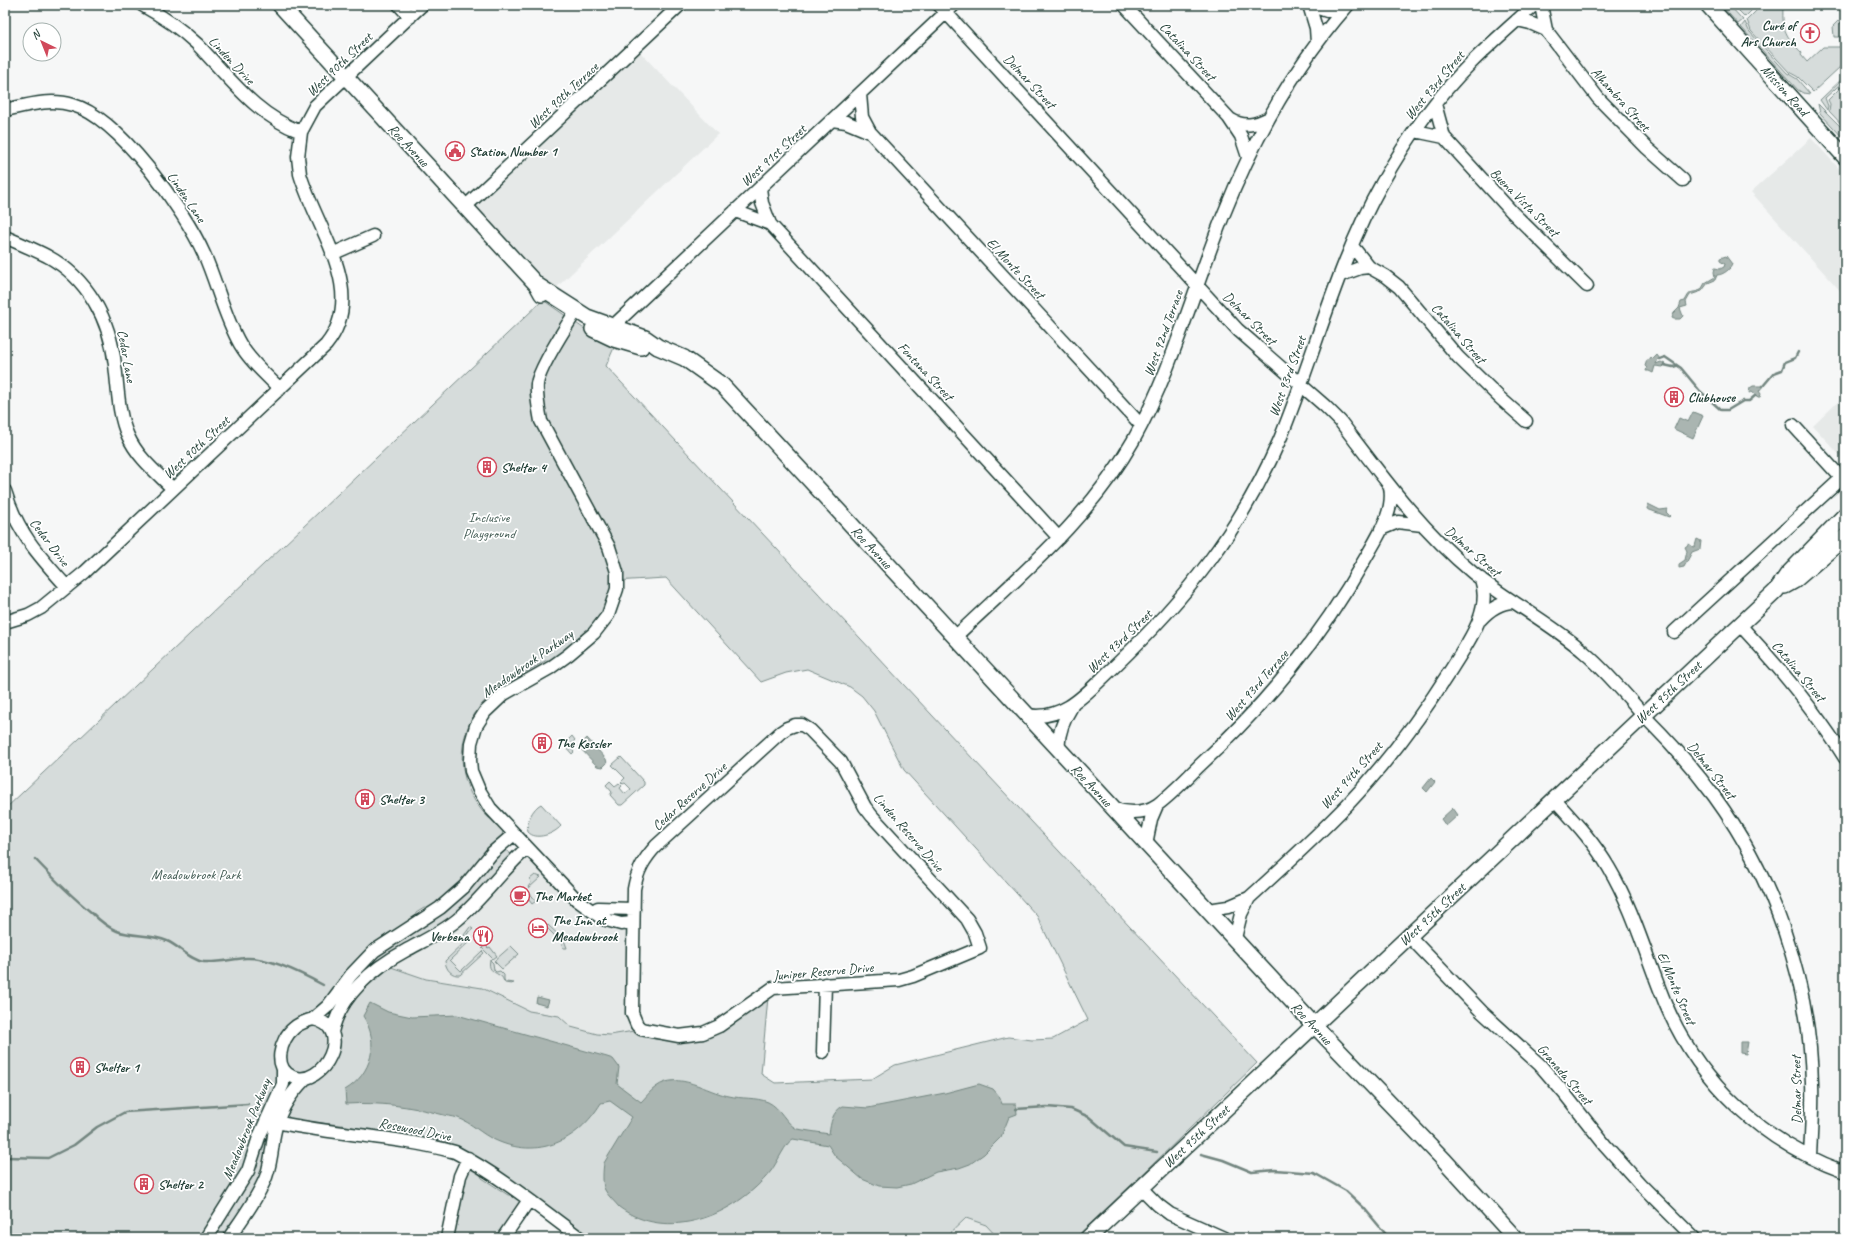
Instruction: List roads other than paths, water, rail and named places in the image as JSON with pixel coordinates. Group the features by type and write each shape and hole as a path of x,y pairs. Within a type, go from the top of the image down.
{"main road":[{"name":"Roe Avenue","path":"280,5 537,285 574,314 614,339 643,348 658,347"},
{"name":"Mission Road","path":"1708,5 1845,157"},
{"name":"Roe Avenue","path":"574,314 645,338 658,347 684,358 704,371 732,395 1314,1025 1445,1161 1515,1238"},
{"name":"West 95th Street","path":"1088,1238 1776,591 1787,575 1845,515"},
{"name":"West 95th Street","path":"1776,591 1794,581 1843,541"}],"street":[{"name":"Linden Drive","path":"142,5 160,15 197,44 244,96 262,111 276,121 301,132"},
{"path":"399,5 410,17"},
{"name":"West 90th Street","path":"5,622 28,615 41,608 67,587 280,389 326,345 333,336 340,323 343,311 344,296 340,274 300,174 298,156 301,132 315,106 422,5"},
{"name":"West 90th Terrace","path":"466,206 680,5"},
{"name":"Catalina Street","path":"1124,5 1229,118 1241,136 1248,157"},
{"path":"1310,5 1327,11 1345,8"},
{"path":"1310,5 1316,28 1317,43"},
{"name":"West 93rd Street","path":"1027,715 1044,716 1072,706 1160,622 1206,568 1231,531 1280,439 1352,246 1374,196 1392,164 1414,131 1435,104 1470,64 1534,5"},
{"name":"Alhambra Street","path":"1541,5 1546,30 1598,98 1642,143 1683,180"},
{"name":"West 91st Street","path":"612,327 860,94 947,8"},
{"name":"Delmar Street","path":"947,8 1238,330 1300,384 1340,422 1390,487 1422,525 1481,579 1544,621 1587,655 1644,714 1696,773 1741,836 1766,885 1783,928 1794,962 1810,1042 1812,1082 1810,1157"},
{"name":"West 92nd Terrace","path":"955,637 1059,538 1082,514 1125,454 1158,390 1223,217 1248,157 1269,118 1317,43 1345,8"},
{"path":"1517,20 1530,23 1546,30"},
{"name":"El Monte Street","path":"860,94 862,116 870,132 1141,425"},
{"name":"Linden Lane","path":"5,110 38,102 64,102 81,107 97,115 111,127 170,195 204,253 232,328 241,345 280,389"},
{"name":"Buena Vista Street","path":"1435,104 1444,137 1507,207 1587,286"},
{"name":"Catalina Street","path":"1229,118 1240,125 1255,124 1269,118"},
{"name":"El Monte Street","path":"832,120 846,122 870,132"},
{"path":"1414,131 1444,137"},
{"name":"Fontana Street","path":"760,188 762,203 770,224 1059,538"},
{"name":"Fontana Street","path":"734,211 770,224"},
{"path":"332,254 373,236"},
{"name":"Cedar Lane","path":"5,237 47,256 62,266 78,280 91,296 109,334 114,355 121,417 128,437 136,451 173,489"},
{"name":"Catalina Street","path":"1352,246 1369,268 1385,276 1399,287 1458,357 1477,377 1526,421"},
{"path":"1341,275 1360,268 1369,268"},
{"name":"Meadowbrook Parkway","path":"206,1238 244,1180 272,1121 283,1084 281,1051 283,1041 295,1027 313,1019 328,1006 351,975 374,951 440,908 464,887 492,853 514,834 484,800 474,780 470,760 473,732 482,715 496,700 550,668 594,633 608,615 618,589 617,572 609,547 541,421 538,400 537,383 549,357 574,314"},
{"path":"1674,632 1843,480 1793,425"},
{"name":"West 93rd Terrace","path":"1114,809 1133,812 1157,805 1242,725 1286,677 1316,638 1341,600 1381,529 1391,502 1390,487"},
{"name":"Cedar Drive","path":"5,491 18,526 29,543 67,587"},
{"path":"1381,529 1398,522 1422,525"},
{"path":"1830,529 1843,541"},
{"name":"West 94th Street","path":"1480,620 1484,596 1481,579"},
{"name":"West 94th Street","path":"1235,938 1241,914 1249,898 1310,842 1347,804 1408,734 1434,697 1480,620 1488,611 1504,603 1514,602"},
{"name":"Catalina Street","path":"1740,625 1804,698 1845,758"},
{"path":"1059,750 1058,743 1060,734 1066,716 1072,706"},
{"name":"Cedar Reserve Drive","path":"633,923 635,880 639,870 650,853 781,732 796,725"},
{"name":"Linden Reserve Drive","path":"796,725 802,725 810,730 841,762 865,807 967,920 975,933 980,948"},
{"name":"El Monte Street","path":"1554,799 1589,839 1609,868 1630,911 1666,1005 1679,1033 1696,1060 1724,1095 1755,1123 1775,1138 1810,1157"},
{"path":"1146,844 1151,819 1157,805"},
{"path":"514,834 566,890 602,919 610,922 633,923"},
{"name":"Meadowbrook Parkway","path":"229,1238 251,1204 265,1178 269,1167 272,1121 283,1108 290,1095 305,1079 322,1068 328,1061 334,1046 332,1032 338,1012 356,988 390,959 428,939 456,921 527,848"},
{"path":"1208,910 1228,908 1249,898"},
{"path":"593,911 598,908 634,909"},
{"name":"Juniper Reserve Drive","path":"633,923 632,1013 637,1025 641,1029 679,1036 703,1033 719,1026 773,988 899,980 913,976 980,948"},
{"name":"Granada Street","path":"1409,936 1482,1012 1540,1065 1605,1145 1640,1184 1694,1238"},
{"path":"823,1052 825,984"},
{"path":"313,1019 321,1021 332,1032"},
{"name":"Meadowbrook Parkway","path":"283,1069 292,1077 305,1079"},
{"name":"Rosewood Drive","path":"272,1121 442,1148 455,1152 468,1158 529,1200 580,1238"},
{"path":"1810,1157 1845,1172"},
{"path":"447,1238 460,1176 468,1158"},
{"path":"1141,1188 1158,1205 1170,1214 1224,1238"},
{"path":"503,1238 529,1200"}],"waterway":[{"path":"1763,386 1774,373 1782,370 1785,362 1795,358 1798,352"},
{"path":"1660,359 1665,357 1681,368 1700,391 1721,410 1728,410 1743,401 1749,401 1756,395"},
{"path":"1664,365 1673,367 1676,366"},
{"path":"35,859 55,880 103,923 117,931 167,941 194,959 204,962 246,958 265,960 296,971 323,985"},
{"path":"5,1157 48,1158 74,1145 97,1127 125,1112 248,1104"},
{"path":"1016,1109 1047,1107 1071,1109 1089,1117 1124,1147 1157,1152"},
{"path":"1201,1154 1223,1160 1252,1172 1275,1170 1314,1173 1346,1191 1364,1208 1389,1238"}],"place":[{"name":"Curé of Ars Church","path":"1810,33"},
{"name":"Station Number 1","path":"455,151"},
{"name":"Clubhouse","path":"1674,397"},
{"name":"Shelter 4","path":"487,467"},
{"name":"The Kessler","path":"542,743"},
{"name":"Shelter 3","path":"365,799"},
{"name":"The Market","path":"520,896"},
{"name":"The Inn at Meadowbrook","path":"538,928"},
{"name":"Verbena","path":"483,936"},
{"name":"Shelter 1","path":"80,1067"},
{"name":"Shelter 2","path":"144,1184"}],"park label":[{"name":"Inclusive Playground","path":"489,526"},
{"name":"Meadowbrook Park","path":"196,874"}]}
